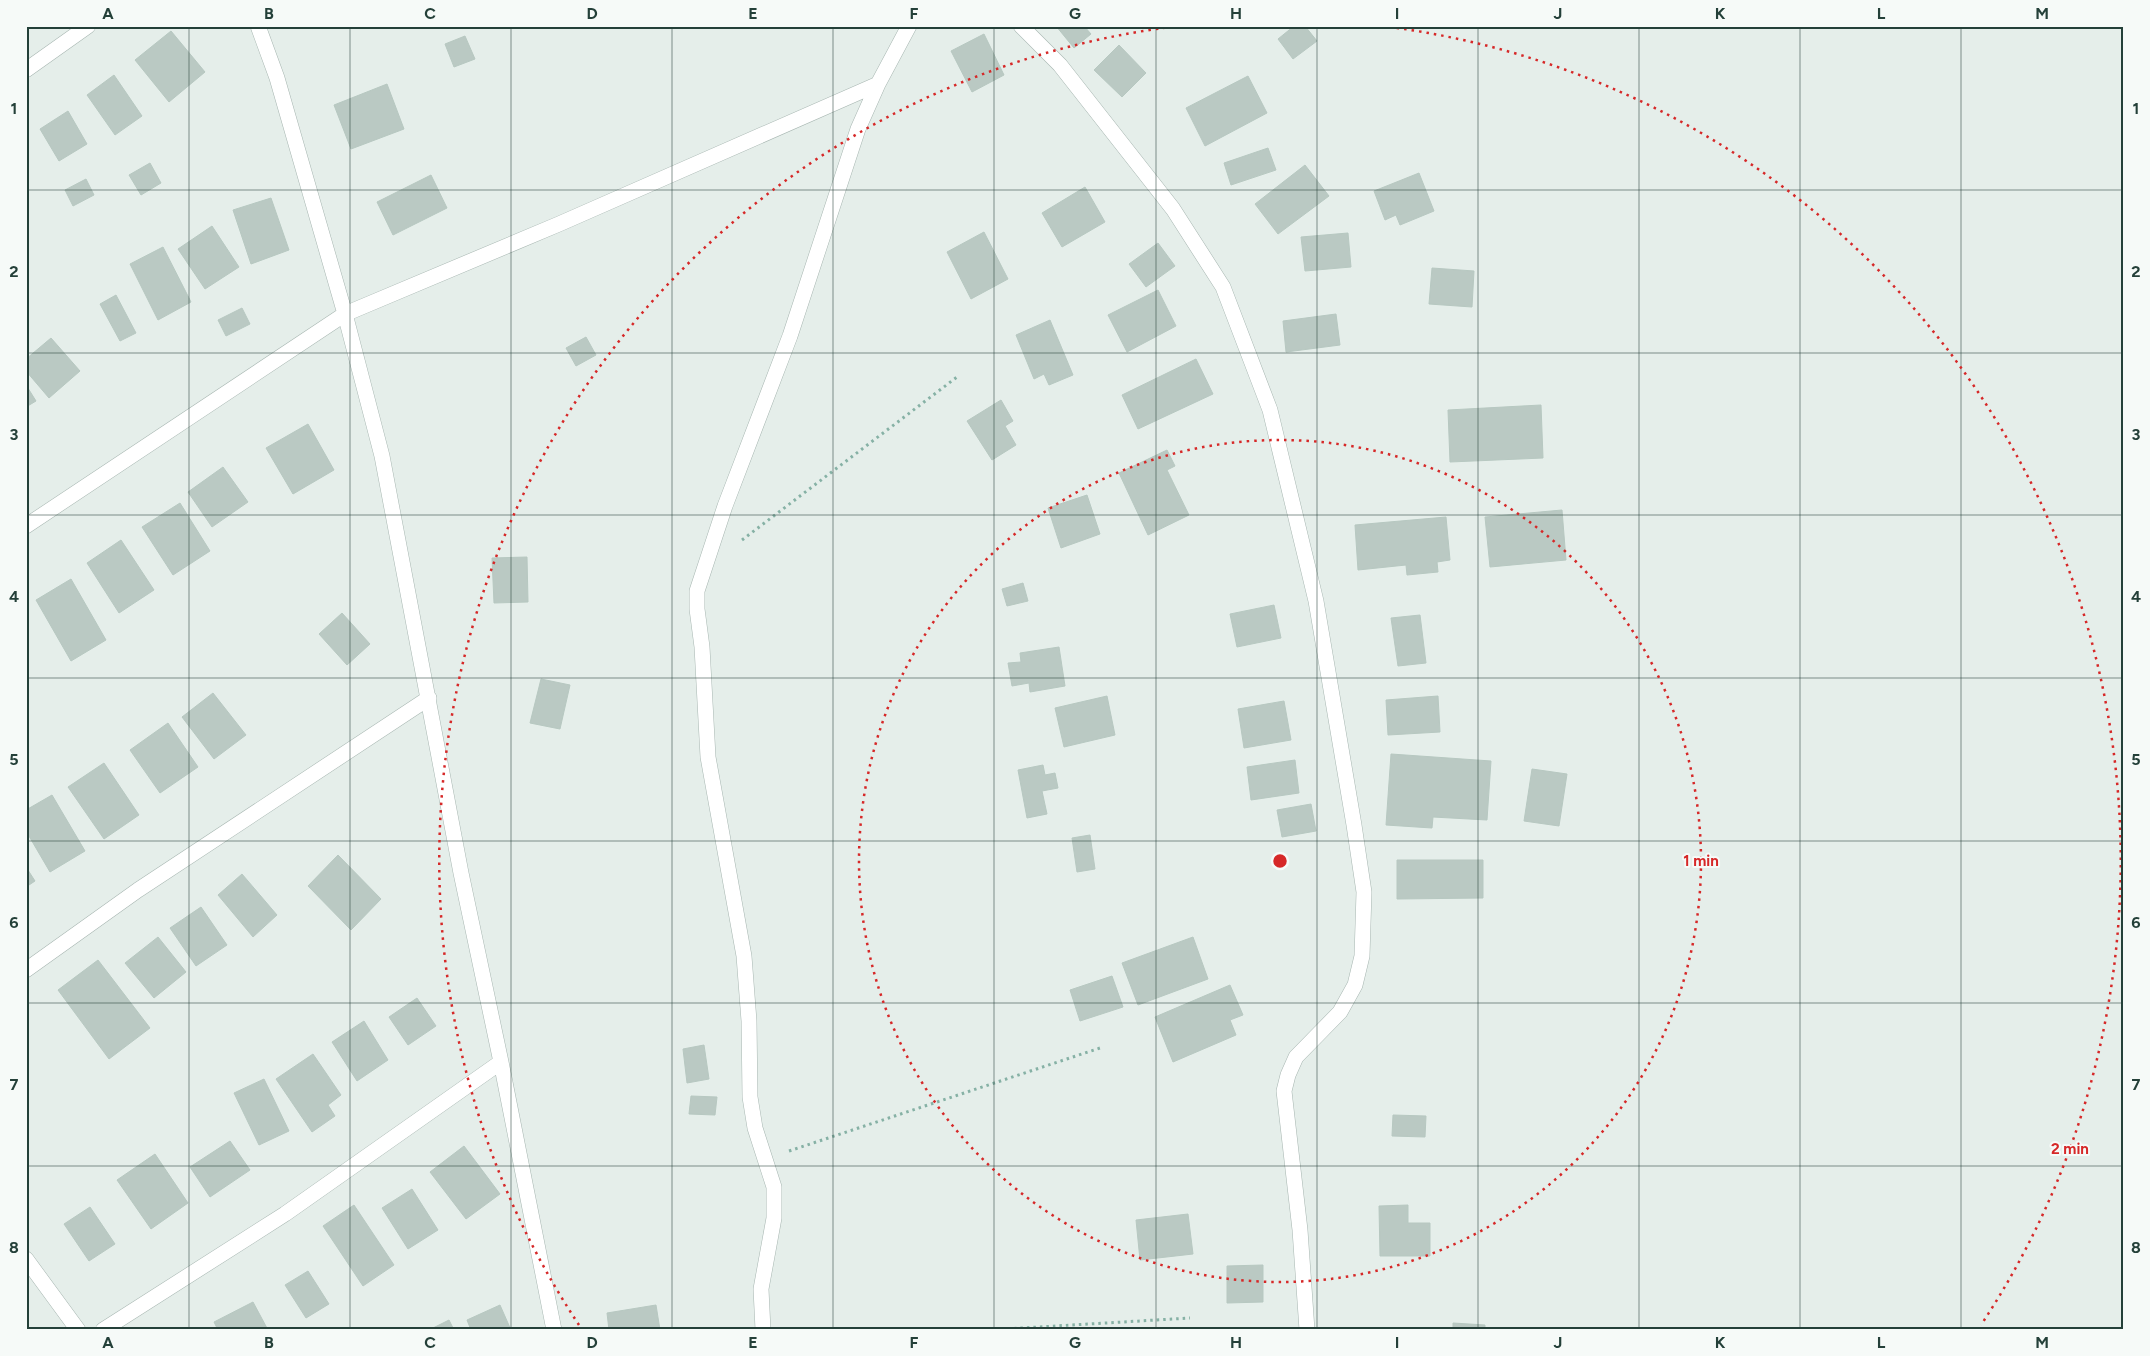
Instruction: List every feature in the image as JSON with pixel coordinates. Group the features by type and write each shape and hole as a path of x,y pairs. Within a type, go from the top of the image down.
{"street":[{"path":"26,70 88,26"},
{"path":"258,26 277,78 345,314 382,456 461,873 501,1062 554,1330"},
{"path":"763,1330 761,1289 774,1218 774,1187 755,1128 750,1097 749,1021 744,956 708,757 702,647 697,609 698,591 703,570 790,336 858,129 878,84 909,26"},
{"path":"1021,26 1060,65 1173,209 1223,287 1270,410 1316,601 1364,892 1362,956 1355,985 1340,1012 1296,1057 1288,1075 1284,1092 1300,1230 1307,1330"},
{"path":"26,526 345,314 559,224 878,84"},
{"path":"26,970 138,890 429,698"},
{"path":"103,1330 285,1214 501,1062"},
{"path":"26,1259 78,1330"}],"path":[{"path":"703,570 957,378"},
{"path":"765,1158 1103,1047"},
{"path":"988,1330 1190,1318"}],"building":[{"path":"1056,26 1084,26 1091,34 1074,48"},
{"path":"1294,26 1305,26 1317,41 1293,59 1278,39"},
{"path":"171,31 205,72 169,102 135,60"},
{"path":"984,34 1004,75 972,92 951,51"},
{"path":"465,36 475,59 454,67 445,44"},
{"path":"1119,45 1146,73 1122,97 1094,70"},
{"path":"114,75 142,116 115,135 87,95"},
{"path":"1248,76 1267,113 1205,146 1186,108"},
{"path":"387,84 404,129 351,149 334,105"},
{"path":"68,111 87,144 59,161 40,129"},
{"path":"1268,148 1276,170 1231,185 1224,163"},
{"path":"150,163 161,183 141,195 129,175"},
{"path":"1305,165 1329,196 1278,234 1255,204"},
{"path":"1419,173 1434,211 1400,225 1396,215 1385,220 1374,191"},
{"path":"431,175 447,208 393,235 377,202"},
{"path":"86,179 94,195 73,206 65,190"},
{"path":"1085,187 1105,222 1062,247 1042,213"},
{"path":"271,198 289,250 251,264 233,210"},
{"path":"212,226 239,267 205,289 178,249"},
{"path":"984,232 1008,279 971,299 947,252"},
{"path":"1348,233 1351,267 1305,271 1301,237"},
{"path":"1158,243 1175,266 1146,287 1129,264"},
{"path":"163,247 191,302 158,320 130,264"},
{"path":"1432,268 1474,271 1472,307 1429,304"},
{"path":"1158,290 1176,326 1127,352 1108,315"},
{"path":"116,295 136,333 120,341 100,304"},
{"path":"242,308 250,324 226,336 218,320"},
{"path":"1336,314 1340,345 1286,352 1283,321"},
{"path":"1050,320 1073,375 1049,385 1044,374 1034,379 1016,335"},
{"path":"586,337 596,355 576,366 566,348"},
{"path":"51,338 80,371 49,398 26,371 26,359"},
{"path":"1196,359 1213,394 1138,429 1122,395"},
{"path":"26,385 36,401 26,407"},
{"path":"1001,400 1013,421 1005,426 1016,445 992,460 967,421"},
{"path":"1541,405 1543,458 1450,462 1448,410"},
{"path":"308,424 334,470 293,494 266,448"},
{"path":"1167,450 1175,466 1167,470 1189,515 1148,535 1119,473"},
{"path":"223,467 248,502 212,527 188,492"},
{"path":"1087,495 1100,534 1061,548 1048,508"},
{"path":"180,503 210,551 173,575 142,527"},
{"path":"1562,510 1566,560 1490,567 1485,517"},
{"path":"1446,517 1450,560 1437,562 1438,572 1407,575 1406,565 1358,570 1355,525"},
{"path":"121,540 154,590 119,613 87,563"},
{"path":"527,557 528,602 494,603 492,558"},
{"path":"71,579 106,640 71,661 36,600"},
{"path":"1023,583 1028,601 1007,606 1002,589"},
{"path":"1274,605 1281,638 1237,647 1230,614"},
{"path":"342,613 370,644 347,665 319,634"},
{"path":"1420,615 1426,663 1398,666 1391,618"},
{"path":"1059,647 1065,686 1030,692 1029,683 1012,686 1008,663 1021,662 1020,653"},
{"path":"541,679 570,685 560,729 530,723"},
{"path":"213,693 246,735 214,759 182,717"},
{"path":"1107,696 1115,735 1064,747 1055,708"},
{"path":"1438,696 1440,732 1388,735 1386,700"},
{"path":"1284,701 1291,740 1244,748 1238,709"},
{"path":"168,723 198,767 160,793 130,750"},
{"path":"1391,754 1491,761 1487,820 1433,817 1432,828 1386,825"},
{"path":"1295,760 1299,793 1251,800 1247,767"},
{"path":"104,763 139,815 104,839 68,787"},
{"path":"1043,765 1045,775 1055,773 1058,788 1042,791 1047,814 1027,818 1018,770"},
{"path":"1532,769 1567,774 1559,826 1524,821"},
{"path":"52,795 85,851 50,872 26,831 26,810"},
{"path":"1311,804 1316,831 1282,837 1277,810"},
{"path":"1090,835 1095,869 1077,872 1072,838"},
{"path":"338,855 381,899 351,930 308,886"},
{"path":"1397,860 1483,860 1483,898 1397,899"},
{"path":"26,867 35,881 26,887"},
{"path":"242,874 277,915 253,937 218,895"},
{"path":"201,907 227,945 196,966 170,928"},
{"path":"158,937 186,972 154,998 125,963"},
{"path":"1193,937 1208,979 1138,1005 1122,963"},
{"path":"98,960 150,1028 109,1059 58,990"},
{"path":"1112,976 1123,1007 1080,1021 1070,990"},
{"path":"1230,985 1243,1015 1230,1020 1236,1035 1173,1062 1155,1017"},
{"path":"417,998 436,1026 408,1045 389,1017"},
{"path":"364,1021 388,1060 357,1081 332,1042"},
{"path":"704,1045 709,1079 687,1083 683,1049"},
{"path":"313,1054 341,1095 328,1105 335,1116 312,1132 276,1079"},
{"path":"264,1079 289,1131 259,1145 234,1093"},
{"path":"691,1096 717,1097 715,1115 689,1114"},
{"path":"1393,1115 1426,1116 1425,1137 1392,1136"},
{"path":"230,1141 250,1170 210,1197 190,1167"},
{"path":"464,1146 500,1194 466,1219 430,1172"},
{"path":"155,1154 188,1203 151,1229 117,1180"},
{"path":"412,1189 438,1230 408,1249 382,1208"},
{"path":"354,1205 394,1265 363,1286 323,1226"},
{"path":"1408,1205 1408,1223 1430,1223 1430,1256 1380,1256 1379,1206"},
{"path":"90,1207 115,1244 89,1261 64,1224"},
{"path":"1188,1214 1193,1254 1140,1260 1136,1220"},
{"path":"1263,1265 1263,1302 1227,1303 1227,1266"},
{"path":"308,1271 329,1304 306,1318 285,1285"},
{"path":"253,1302 268,1330 218,1330 214,1322"},
{"path":"500,1305 511,1330 471,1330 467,1320"},
{"path":"656,1305 660,1330 609,1330 607,1313"},
{"path":"449,1320 454,1330 429,1330"},
{"path":"1453,1323 1485,1325 1485,1330 1453,1330"}]}
